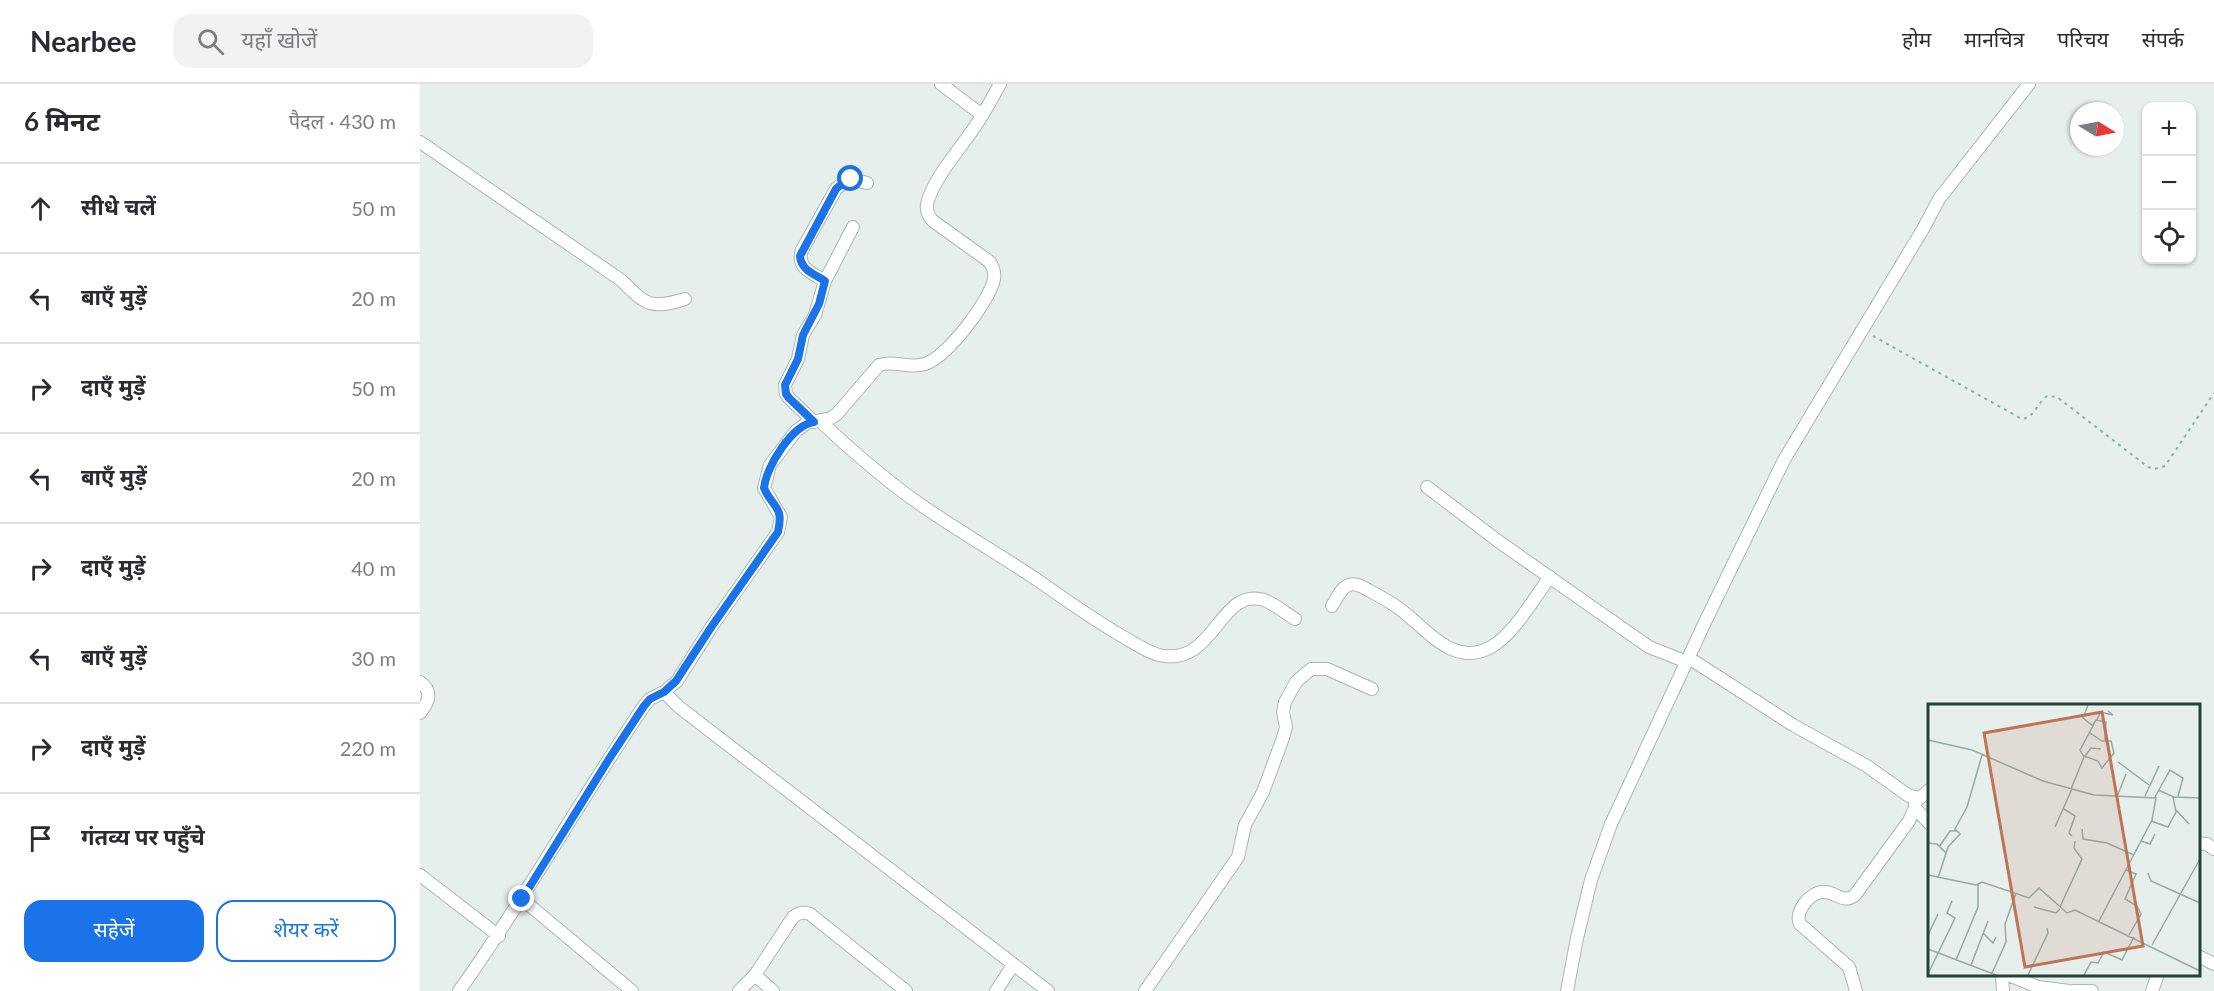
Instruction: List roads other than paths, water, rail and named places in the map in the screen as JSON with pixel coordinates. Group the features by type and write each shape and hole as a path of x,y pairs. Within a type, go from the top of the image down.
{"street":[{"path":"941,84 982,115"},
{"path":"459,991 499,936 644,706 650,699 664,692 676,681 778,532 781,517 764,488 765,477 770,465 802,425 831,418 837,414 879,365 886,363 913,367 927,364 940,356 959,338 990,291 994,270 990,262 928,217 926,209 938,181 1000,84"},
{"path":"1567,991 1591,880 1611,824 1784,460 1923,230 1939,199 2029,84"},
{"path":"420,142 621,280 643,302 659,306 685,299"},
{"path":"825,281 801,265 802,250 836,189 851,179 867,183"},
{"path":"853,227 825,281 819,304 803,335 798,359 785,385 789,398 863,461 920,504 1094,620 1148,651 1161,656 1189,653 1198,647 1231,607 1243,600 1254,598 1264,600 1295,619"},
{"path":"1427,487 1498,541 1649,646 1688,660 1793,725 1867,766 1915,803 1928,822"},
{"path":"1332,606 1348,585 1361,586 1399,608 1434,639 1448,648 1467,652 1479,651 1499,641 1509,631 1550,577"},
{"path":"1145,991 1238,857 1245,825 1263,792 1283,738 1286,727 1283,712 1285,702 1296,682 1311,669 1327,669 1372,689"},
{"path":"420,682 426,686 429,693 429,699 420,713"},
{"path":"664,692 688,714 1048,991"},
{"path":"1856,991 1849,967 1800,924 1798,916 1802,906 1817,894 1826,892 1843,899 1855,895 1900,835 1915,803 1928,791"},
{"path":"2199,843 2207,844 2214,849"},
{"path":"420,875 499,936"},
{"path":"522,899 632,991"},
{"path":"739,991 755,975 794,917 804,912 810,914 906,991"},
{"path":"2199,956 2214,964"},
{"path":"996,991 1013,965"},
{"path":"755,975 772,991"},
{"path":"2003,991 2004,976"},
{"path":"2007,976 2038,987 2092,991"},
{"path":"2152,991 2158,976"}]}
